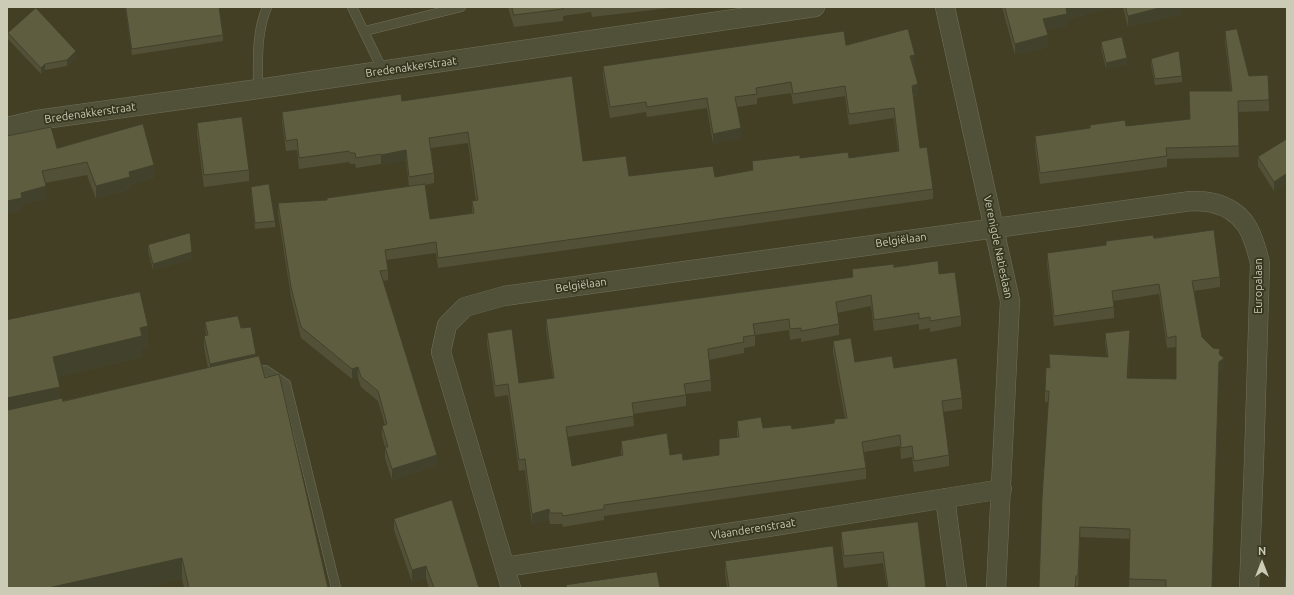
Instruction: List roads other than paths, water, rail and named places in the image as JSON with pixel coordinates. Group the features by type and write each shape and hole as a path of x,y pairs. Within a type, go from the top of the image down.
{"street":[{"name":"Bredenakkerstraat","path":"7,127 37,120 383,71 815,7"},
{"name":"Verenigde Natieslaan","path":"945,7 1010,301 996,588"},
{"name":"Europalaan","path":"994,227 1191,201 1213,203 1234,211 1249,227 1260,263 1254,461 1248,588"},
{"name":"Belgiëlaan","path":"512,588 441,352 447,324 465,307 504,296 994,227"},
{"name":"Vlaanderenstraat","path":"505,567 782,525 1002,489"},
{"path":"945,498 957,588"}],"lane":[{"path":"258,89 258,40 261,20 267,7"},
{"path":"352,7 383,71"},
{"path":"365,32 461,7"},
{"path":"242,375 265,370 286,384 336,588"}]}
